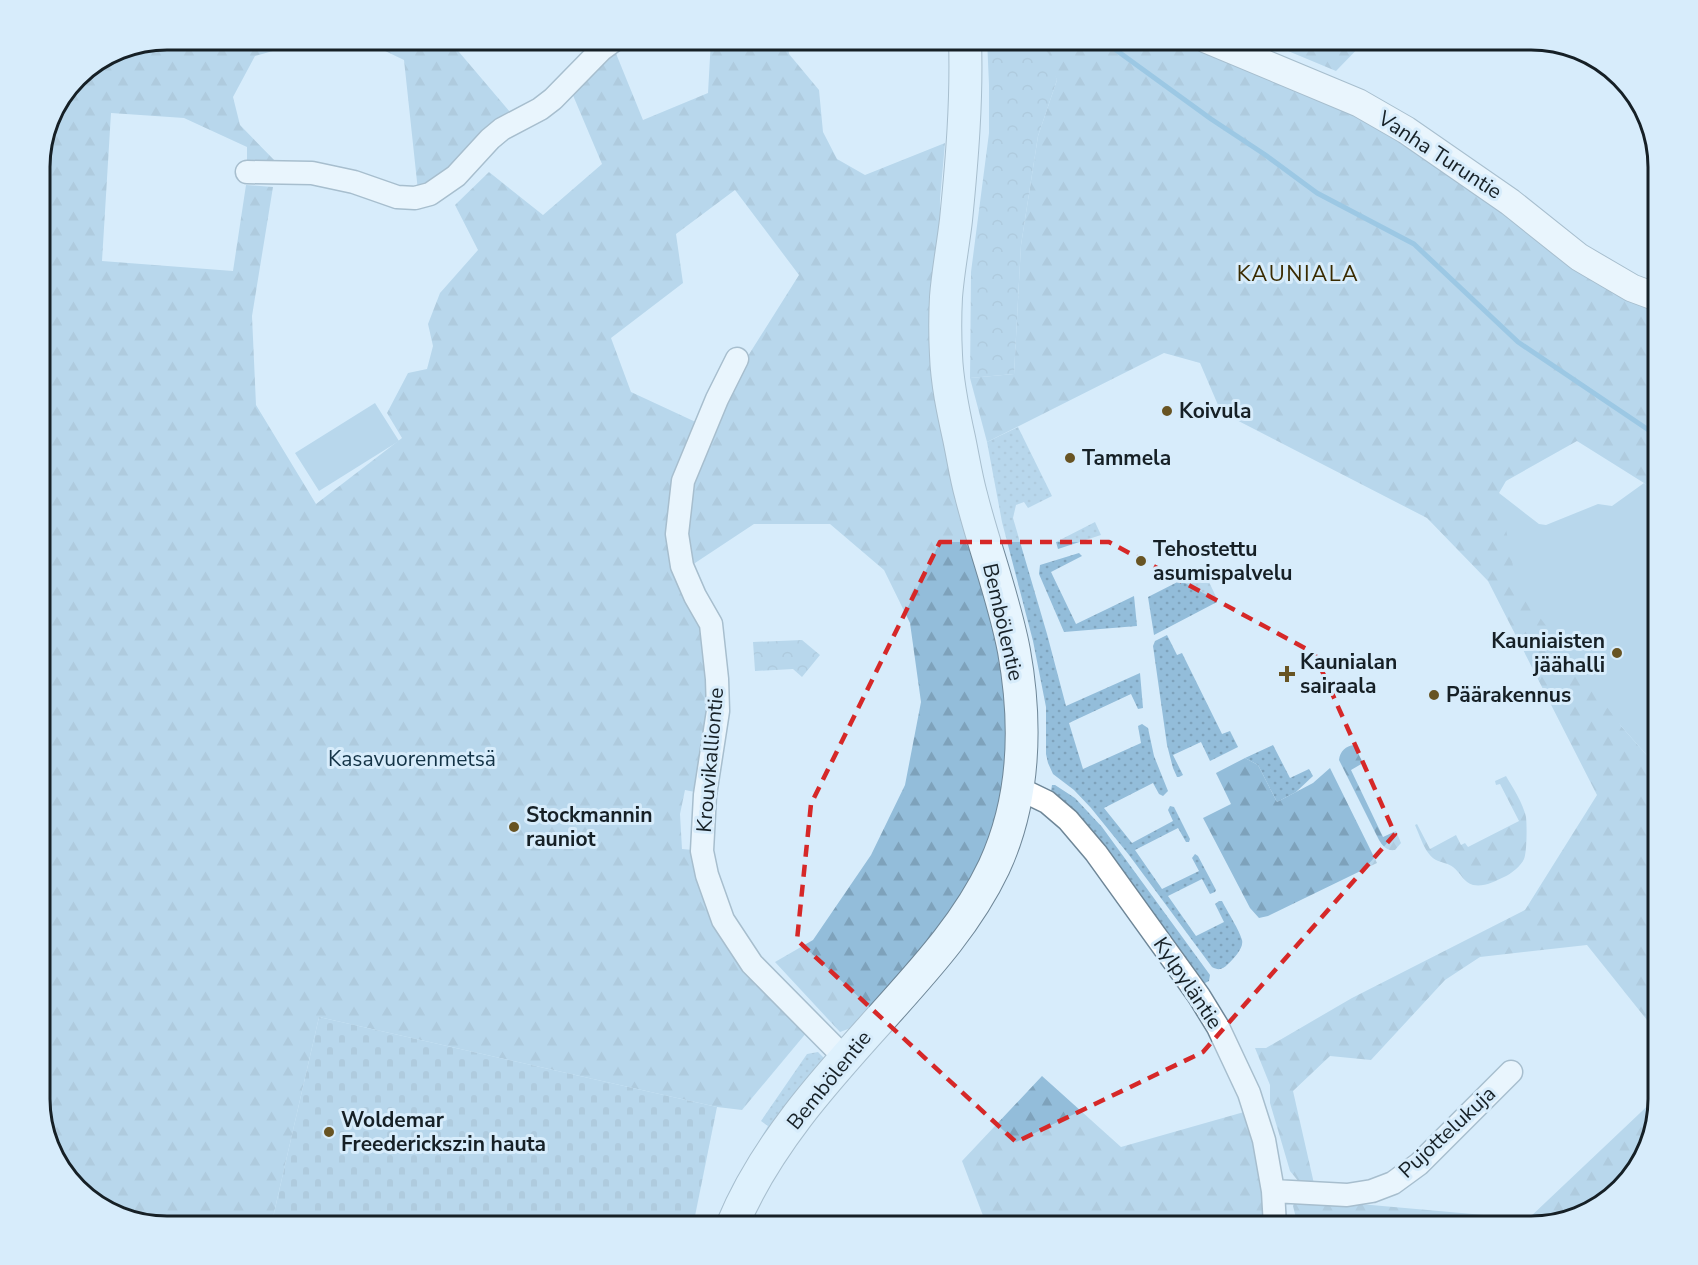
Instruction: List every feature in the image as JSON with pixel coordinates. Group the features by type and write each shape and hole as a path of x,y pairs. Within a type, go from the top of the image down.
{"main road":[{"name":"Bembölentie","path":"736,1216 769,1157 801,1110 844,1058 940,952 975,902 994,866 1010,827 1018,788 1020,694 1013,650 1005,612 970,494 954,417 946,358 946,295 956,222 963,142 965,50"}],"street":[{"path":"247,172 312,173 354,182 397,197 415,198 430,194 456,176 502,129 553,99 601,50"},
{"name":"Vanha Turuntie","path":"1232,50 1359,103 1406,130 1510,202 1579,257 1632,288 1648,294"},
{"name":"Krouvikalliontie","path":"737,359 717,399 683,481 676,534 681,566 711,624 717,679 718,711 705,795 702,851 707,874 723,920 752,964 844,1058"},
{"name":"Kylpyläntie","path":"1018,788 1047,802 1068,820 1096,853 1209,1011 1249,1093 1263,1140 1273,1191 1274,1216"},
{"name":"Pujottelukuja","path":"1273,1191 1347,1195 1372,1191 1393,1182 1419,1164 1511,1072"}],"highlighted area":[{"path":"940,542 1109,542 1314,653 1395,834 1203,1052 1016,1142 797,940 811,804"}],"green space":[{"name":"Kasavuorenmetsä","path":"158,50 277,50 255,56 233,97 240,125 277,163 247,161 247,147 184,118 111,113 102,261 233,271 246,185 273,187 252,316 256,405 316,504 402,438 387,413 408,373 427,369 433,346 428,324 440,293 478,250 455,205 489,172 543,215 602,164 572,93 615,51 643,120 708,93 710,50 788,50 789,54 819,90 823,132 837,159 865,175 945,143 940,199 939,411 1002,641 1010,720 1005,793 982,865 952,913 918,958 859,1025 840,1032 775,962 813,940 871,855 905,785 921,702 910,623 884,570 830,524 754,524 692,565 685,564 681,532 690,477 741,367 799,275 735,190 676,234 683,283 611,338 631,392 700,424 679,470 671,520 673,554 699,623 707,653 710,705 700,793 685,790 680,814 682,849 693,850 709,907 748,970 807,1032 742,1110 717,1107 319,1017 273,1216 166,1216 129,1209 101,1196 89,1187 69,1164 58,1144 50,1114 50,151 58,121 69,101 89,78 101,69 136,53"},
{"path":"383,50 457,50 510,112 462,164 418,191 404,60"},
{"path":"987,50 1045,50 1049,54 1057,80 1038,136 1021,245 1014,374 970,378 971,272 989,133"},
{"path":"1042,50 1211,50 1362,112 1648,303 1648,486 1577,441 1506,481 1499,493 1621,726 1648,757 1648,1021 1587,945 1480,957 1445,980 1371,1060 1330,1056 1293,1091 1315,1188 1299,1182 1290,1171 1270,1103 1270,1085 1255,1048 1266,1048 1352,998 1525,910 1597,795 1488,581 1427,518 1221,412 1200,363 1164,353 987,442 970,378 1014,374 1021,245 1038,136 1057,80"},
{"path":"1285,50 1356,50 1336,71"},
{"path":"375,403 399,441 319,491 295,453"},
{"path":"1018,427 1052,496 1028,508 1024,502 1016,505 1013,518 1066,706 1140,673 1143,708 1138,709 1131,694 1069,723 1083,769 1141,743 1138,726 1142,724 1148,728 1154,756 1168,791 1163,796 1159,794 1153,783 1104,808 1132,843 1173,821 1168,810 1170,806 1174,807 1190,839 1189,842 1186,842 1178,828 1135,850 1162,889 1199,871 1192,858 1195,854 1198,856 1215,892 1210,894 1202,879 1168,896 1196,936 1224,922 1215,904 1222,901 1242,940 1236,956 1223,968 1212,967 1129,855 1091,808 1074,790 1053,774 1048,763 1046,707 1033,641 1002,522 987,442"},
{"name":"Kauniaisten jäähalli","path":"1644,483 1648,486 1648,757 1621,726 1517,587 1499,493 1539,524 1546,525 1598,504 1612,506"},
{"path":"1095,522 1101,535 1058,549 1056,542"},
{"path":"1079,553 1082,556 1051,572 1076,624 1134,596 1137,626 1064,632 1039,574 1040,565"},
{"path":"1203,569 1217,602 1154,635 1148,597"},
{"path":"1167,635 1177,655 1182,653 1222,734 1230,731 1238,747 1210,761 1201,742 1173,755 1183,775 1179,777 1173,768 1167,745 1153,646 1155,641"},
{"path":"802,640 820,655 802,677 793,669 755,671 753,642"},
{"path":"1273,745 1290,778 1309,769 1313,776 1296,792 1277,802 1258,765 1245,758"},
{"path":"1354,745 1363,763 1351,770 1383,837 1396,831 1401,843 1395,850 1387,849 1379,840 1339,760 1348,746"},
{"path":"1245,758 1258,765 1277,802 1313,783 1330,768 1377,863 1268,916 1259,918 1250,908 1203,818 1231,804 1216,773"},
{"path":"1506,776 1525,812 1527,832 1524,859 1507,876 1489,884 1473,885 1467,882 1456,869 1436,860 1429,854 1415,825 1417,824 1430,849 1456,835 1461,845 1465,843 1468,847 1519,821 1500,784 1496,785 1495,781"},
{"path":"1052,785 1075,798 1102,827 1210,975 1209,981 1199,983 1083,827 1051,791"},
{"path":"319,1017 717,1107 695,1216 273,1216"},
{"path":"818,1052 828,1062 729,1216 718,1216 733,1184 768,1126 761,1121 807,1054"},
{"path":"1042,1076 1121,1147 1244,1112 1259,1168 1265,1216 983,1216 962,1161"},
{"path":"1648,1105 1645,1129 1633,1157 1609,1187 1577,1207 1547,1215 1531,1216"},
{"path":"1315,1200 1494,1216 1296,1216 1293,1206 1295,1201"}],"waterway":[{"path":"1116,50 1317,193 1414,244 1518,342 1648,430"}],"place":[{"name":"Koivula","path":"1167,411"},
{"name":"Tammela","path":"1070,458"},
{"name":"Tehostettu asumispalvelu","path":"1141,561"},
{"name":"Kauniaisten jäähalli","path":"1617,653"},
{"name":"Kaunialan sairaala","path":"1287,674"},
{"name":"Päärakennus","path":"1434,695"},
{"name":"Stockmannin rauniot","path":"514,827"},
{"name":"Woldemar Freedericksz:in hauta","path":"329,1132"}],"district":[{"name":"KAUNIALA","path":"1298,274"}]}
